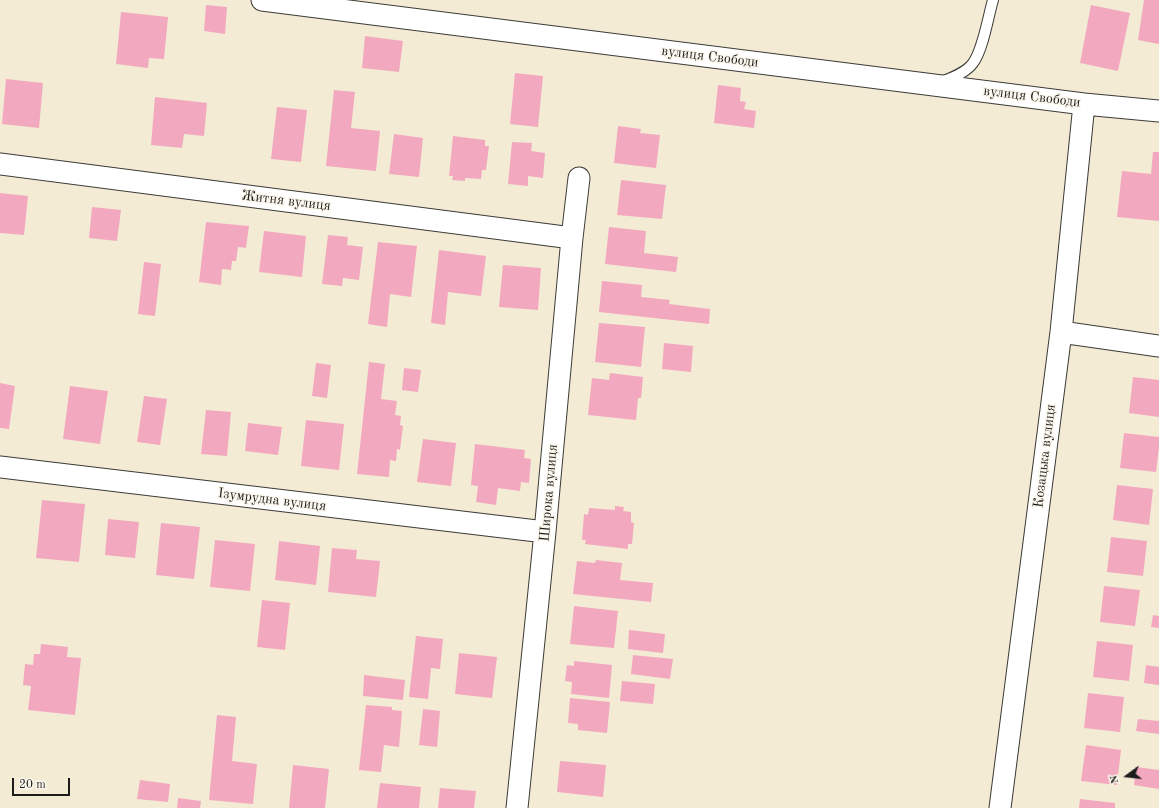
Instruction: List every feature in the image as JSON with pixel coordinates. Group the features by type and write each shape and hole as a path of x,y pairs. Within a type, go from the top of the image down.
{"street":[{"name":"вулиця Свободи","path":"262,0 1084,104 1159,111"},
{"name":"Козацька вулиця","path":"1000,808 1061,332 1084,104"},
{"name":"Житня вулиця","path":"0,164 572,238"},
{"name":"Широка вулиця","path":"517,808 579,178"},
{"path":"1061,332 1159,346"},
{"name":"Ізумрудна вулиця","path":"0,468 545,532"}],"lane":[{"path":"933,85 959,74 973,64 980,50 992,0"}],"building":[{"path":"1144,0 1159,0 1159,44 1138,40"},
{"path":"206,5 227,7 225,34 204,31"},
{"path":"1091,5 1130,13 1118,71 1080,63"},
{"path":"121,12 168,17 164,59 149,58 148,68 116,64"},
{"path":"365,36 403,41 399,72 362,68"},
{"path":"515,73 543,76 538,127 510,124"},
{"path":"6,79 43,83 39,128 2,124"},
{"path":"718,85 741,88 740,101 746,102 744,109 756,111 754,128 714,123"},
{"path":"334,90 355,92 351,128 380,131 376,171 326,166"},
{"path":"155,97 207,103 204,136 184,134 182,148 151,145"},
{"path":"277,107 307,110 301,162 271,159"},
{"path":"618,126 641,129 640,133 660,135 656,168 614,163"},
{"path":"394,134 423,138 419,177 389,174"},
{"path":"453,136 485,140 485,146 489,146 486,170 482,170 481,179 465,178 465,181 452,180 453,176 449,176"},
{"path":"512,142 532,143 531,151 545,153 543,178 528,176 528,186 508,184"},
{"path":"1153,152 1159,152 1159,221 1117,217 1122,171 1151,174"},
{"path":"621,180 666,185 662,219 617,215"},
{"path":"0,193 28,196 24,235 0,233"},
{"path":"92,207 121,210 117,241 89,238"},
{"path":"206,222 249,226 246,248 238,247 236,261 232,261 231,270 222,269 221,285 199,282"},
{"path":"609,227 646,231 644,253 678,257 676,272 605,264"},
{"path":"264,231 306,236 302,277 259,272"},
{"path":"328,235 348,237 347,245 363,247 359,280 343,278 342,286 322,284"},
{"path":"378,242 417,246 411,297 390,294 387,327 368,324"},
{"path":"439,250 486,256 481,296 448,292 445,325 431,323"},
{"path":"144,262 161,264 155,316 138,314"},
{"path":"503,265 541,268 538,310 499,307"},
{"path":"602,281 642,285 641,297 670,300 669,304 710,309 709,324 599,312"},
{"path":"599,323 645,327 641,367 595,362"},
{"path":"664,343 693,346 691,372 662,369"},
{"path":"369,362 385,364 381,399 397,401 395,415 401,416 400,425 403,426 400,450 397,449 396,461 390,460 389,477 357,474"},
{"path":"316,363 331,365 327,398 312,396"},
{"path":"404,368 421,370 418,392 402,390"},
{"path":"610,373 643,377 641,398 638,398 636,420 588,415 592,378 609,380"},
{"path":"1133,377 1159,380 1159,417 1129,413"},
{"path":"0,383 15,386 9,429 0,428"},
{"path":"70,386 108,391 100,444 63,439"},
{"path":"144,396 167,399 160,445 137,442"},
{"path":"206,410 231,412 227,456 201,454"},
{"path":"306,420 344,424 339,470 301,466"},
{"path":"248,423 282,427 278,455 245,451"},
{"path":"1124,433 1159,437 1156,472 1120,468"},
{"path":"423,439 456,443 451,486 417,482"},
{"path":"475,444 525,450 524,458 531,459 529,483 521,482 520,491 498,488 496,505 476,502 478,486 471,485"},
{"path":"1117,485 1153,489 1149,525 1113,520"},
{"path":"42,500 85,504 79,562 36,558"},
{"path":"615,506 624,507 623,511 631,512 631,522 634,523 632,544 628,544 628,549 585,544 586,540 582,540 584,514 588,515 589,508 615,510"},
{"path":"108,519 139,522 135,558 105,555"},
{"path":"161,523 200,527 194,579 156,575"},
{"path":"1111,537 1147,541 1143,576 1107,572"},
{"path":"215,540 255,544 250,591 210,587"},
{"path":"279,541 320,546 316,585 275,580"},
{"path":"332,548 357,550 356,559 380,561 376,597 328,592"},
{"path":"596,560 622,563 620,580 653,583 651,602 573,594 577,561 595,563"},
{"path":"1104,586 1140,590 1135,626 1100,622"},
{"path":"262,600 290,603 285,650 257,647"},
{"path":"574,606 618,611 614,648 570,644"},
{"path":"1153,615 1159,616 1159,628 1151,627"},
{"path":"629,630 665,634 663,653 628,649"},
{"path":"416,636 443,639 440,669 431,668 428,699 409,697"},
{"path":"1097,641 1133,645 1129,681 1093,677"},
{"path":"41,644 68,647 67,657 81,658 75,715 28,710 31,686 23,685 25,664 33,665 34,654 40,654"},
{"path":"459,653 497,657 492,698 455,694"},
{"path":"633,655 673,659 670,679 631,674"},
{"path":"574,661 612,665 609,698 571,694 572,682 565,681 567,665 574,666"},
{"path":"1146,665 1159,667 1159,685 1144,683"},
{"path":"364,675 405,680 403,700 363,696"},
{"path":"622,681 655,684 653,704 620,701"},
{"path":"1088,693 1124,697 1120,732 1084,728"},
{"path":"570,698 610,702 607,733 578,730 578,724 568,723"},
{"path":"366,705 392,707 392,710 402,711 399,747 384,745 381,772 359,770"},
{"path":"423,709 440,711 437,747 419,745"},
{"path":"217,715 236,717 232,761 257,764 253,804 209,800"},
{"path":"1138,719 1159,721 1159,734 1136,731"},
{"path":"1086,745 1121,750 1117,785 1081,781"},
{"path":"560,761 606,765 603,797 557,792"},
{"path":"293,765 329,769 325,808 289,808"},
{"path":"1136,767 1159,770 1159,789 1134,785"},
{"path":"140,780 170,784 168,802 137,799"},
{"path":"380,783 421,787 419,808 377,808"},
{"path":"440,788 476,791 474,808 438,808"},
{"path":"178,798 201,801 200,808 177,808"},
{"path":"1080,799 1115,803 1115,808 1079,808"}]}
